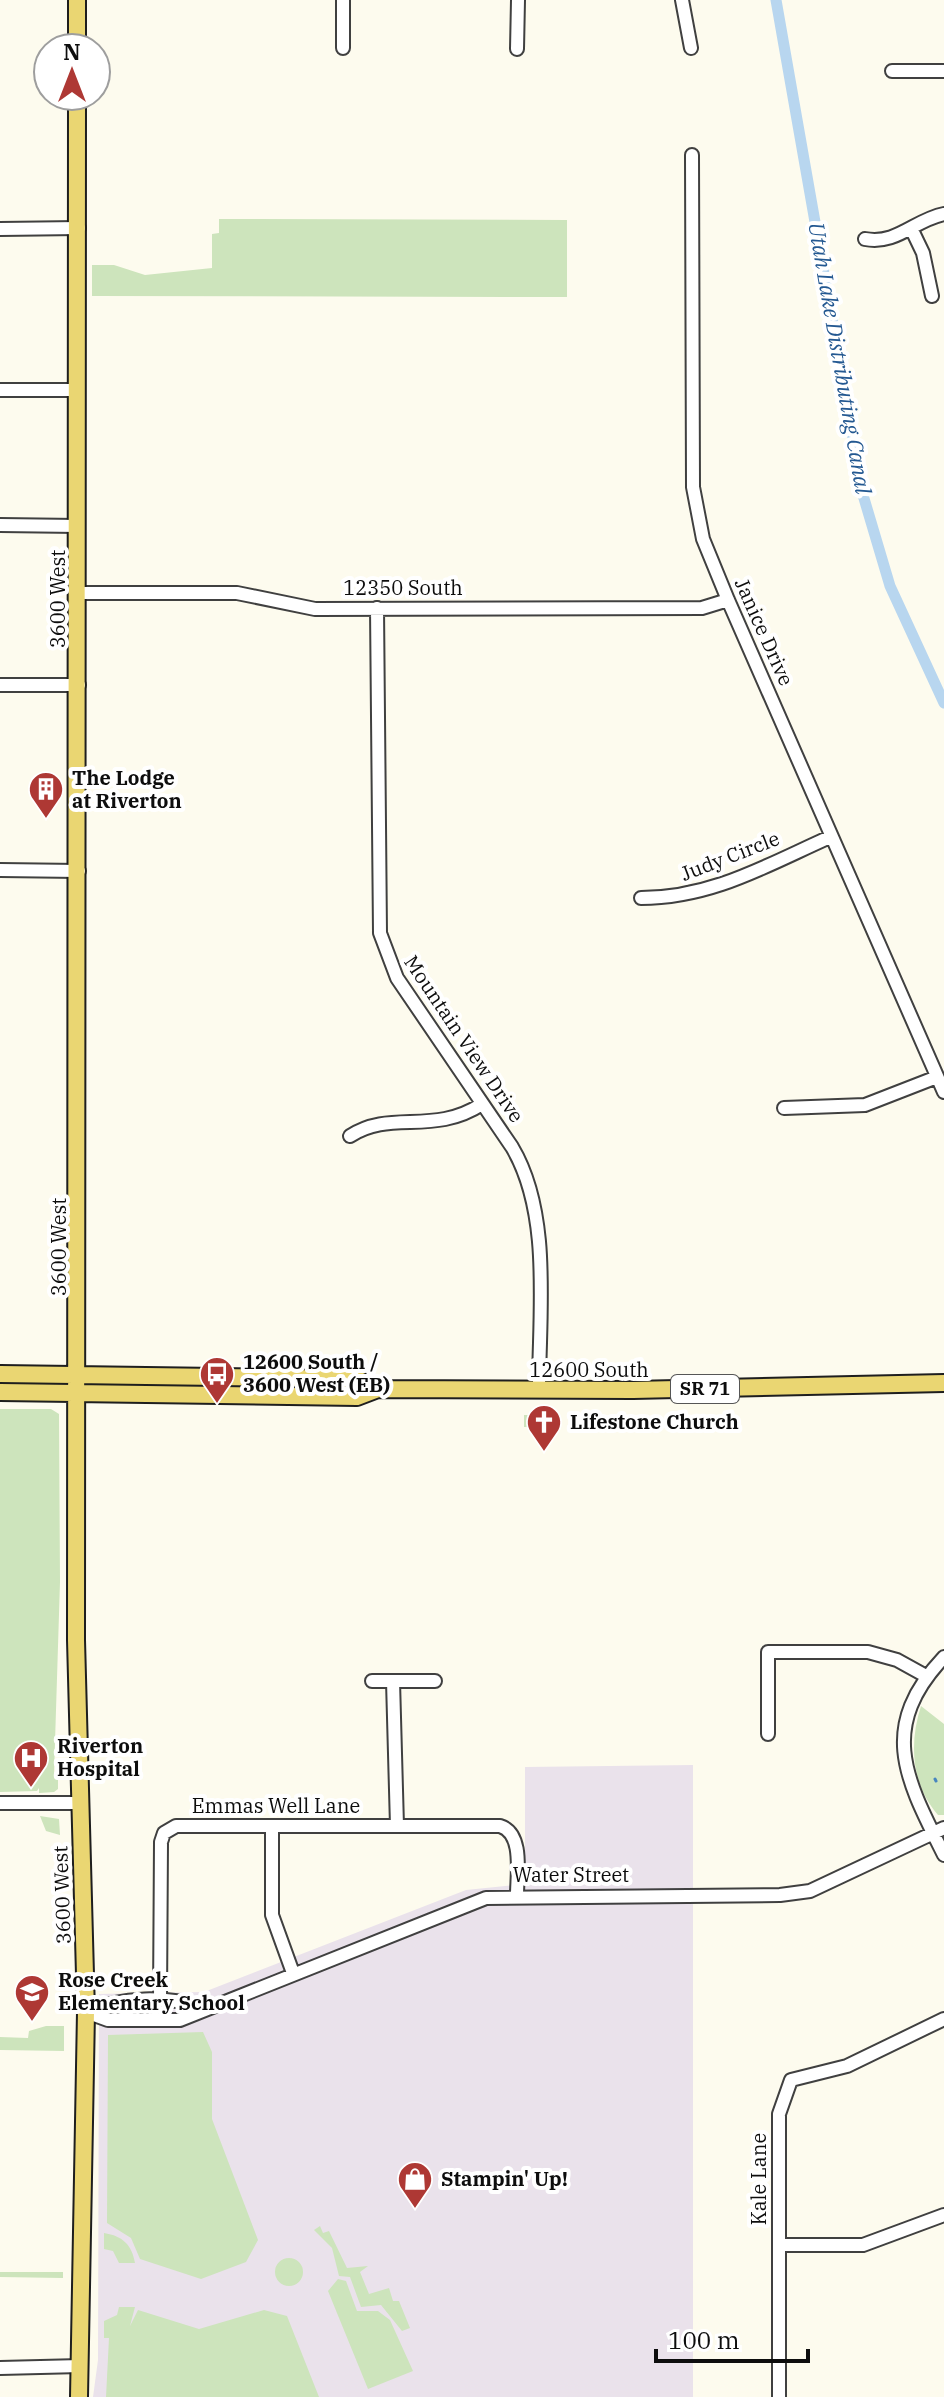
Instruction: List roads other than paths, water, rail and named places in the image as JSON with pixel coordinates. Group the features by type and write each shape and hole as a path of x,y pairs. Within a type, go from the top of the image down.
{"main road":[{"path":"77,0 77,32"},
{"name":"3600 West","path":"77,112 79,1803 86,2012 79,2397"},
{"name":"12600 South","path":"0,1374 357,1379 378,1389"},
{"name":"12600 South","path":"0,1392 357,1397 378,1389 539,1390 944,1383"}],"street":[{"path":"343,0 343,48"},
{"path":"517,49 518,0"},
{"path":"682,0 691,48"},
{"path":"892,71 944,71"},
{"name":"Janice Drive","path":"692,155 693,487 703,539 830,837 944,1092"},
{"path":"865,239 890,240 944,214"},
{"path":"0,229 79,228"},
{"path":"911,228 923,253 932,296"},
{"path":"0,390 77,390"},
{"path":"0,525 78,526"},
{"name":"12350 South","path":"79,593 237,593 302,608 702,608 728,600"},
{"name":"Mountain View Drive","path":"377,608 380,933 397,978 520,1160 535,1204 539,1390"},
{"path":"0,685 79,685"},
{"name":"Judy Circle","path":"641,898 680,897 704,892 830,837"},
{"path":"0,870 79,871"},
{"path":"784,1108 865,1105 937,1077"},
{"path":"350,1136 379,1124 449,1121 482,1104"},
{"path":"768,1734 768,1652 868,1652 897,1660 926,1676"},
{"path":"944,1657 926,1676 906,1718 902,1742 905,1768 939,1830 944,1855"},
{"path":"372,1681 435,1681"},
{"path":"393,1681 397,1826"},
{"path":"0,1803 79,1803"},
{"name":"Emmas Well Lane","path":"160,2000 160,1847 164,1833 181,1826 494,1826 510,1830 516,1845 517,1895"},
{"path":"272,1826 272,1915 293,1973"},
{"name":"Water Street","path":"86,2012 108,2020 180,2020 204,2007 486,1898 517,1895 780,1895 810,1891 939,1830"},
{"path":"86,2012 113,2001 180,2000 204,2007"},
{"name":"Kale Lane","path":"779,2397 779,2114 791,2080 847,2066 944,2019"},
{"path":"779,2245 863,2245 944,2215"},
{"path":"0,2368 81,2366"}],"waterway":[{"name":"Utah Lake Distributing Canal","path":"776,0 863,495 890,586 944,703"}],"place":[{"name":"The Lodge at Riverton","path":"46,820"},
{"name":"12600 South / 3600 West (EB)","path":"217,1405"},
{"name":"Lifestone Church","path":"544,1453"},
{"name":"Riverton Hospital","path":"31,1789"},
{"name":"Rose Creek Elementary School","path":"32,2023"},
{"name":"Stampin' Up!","path":"415,2210"}]}
